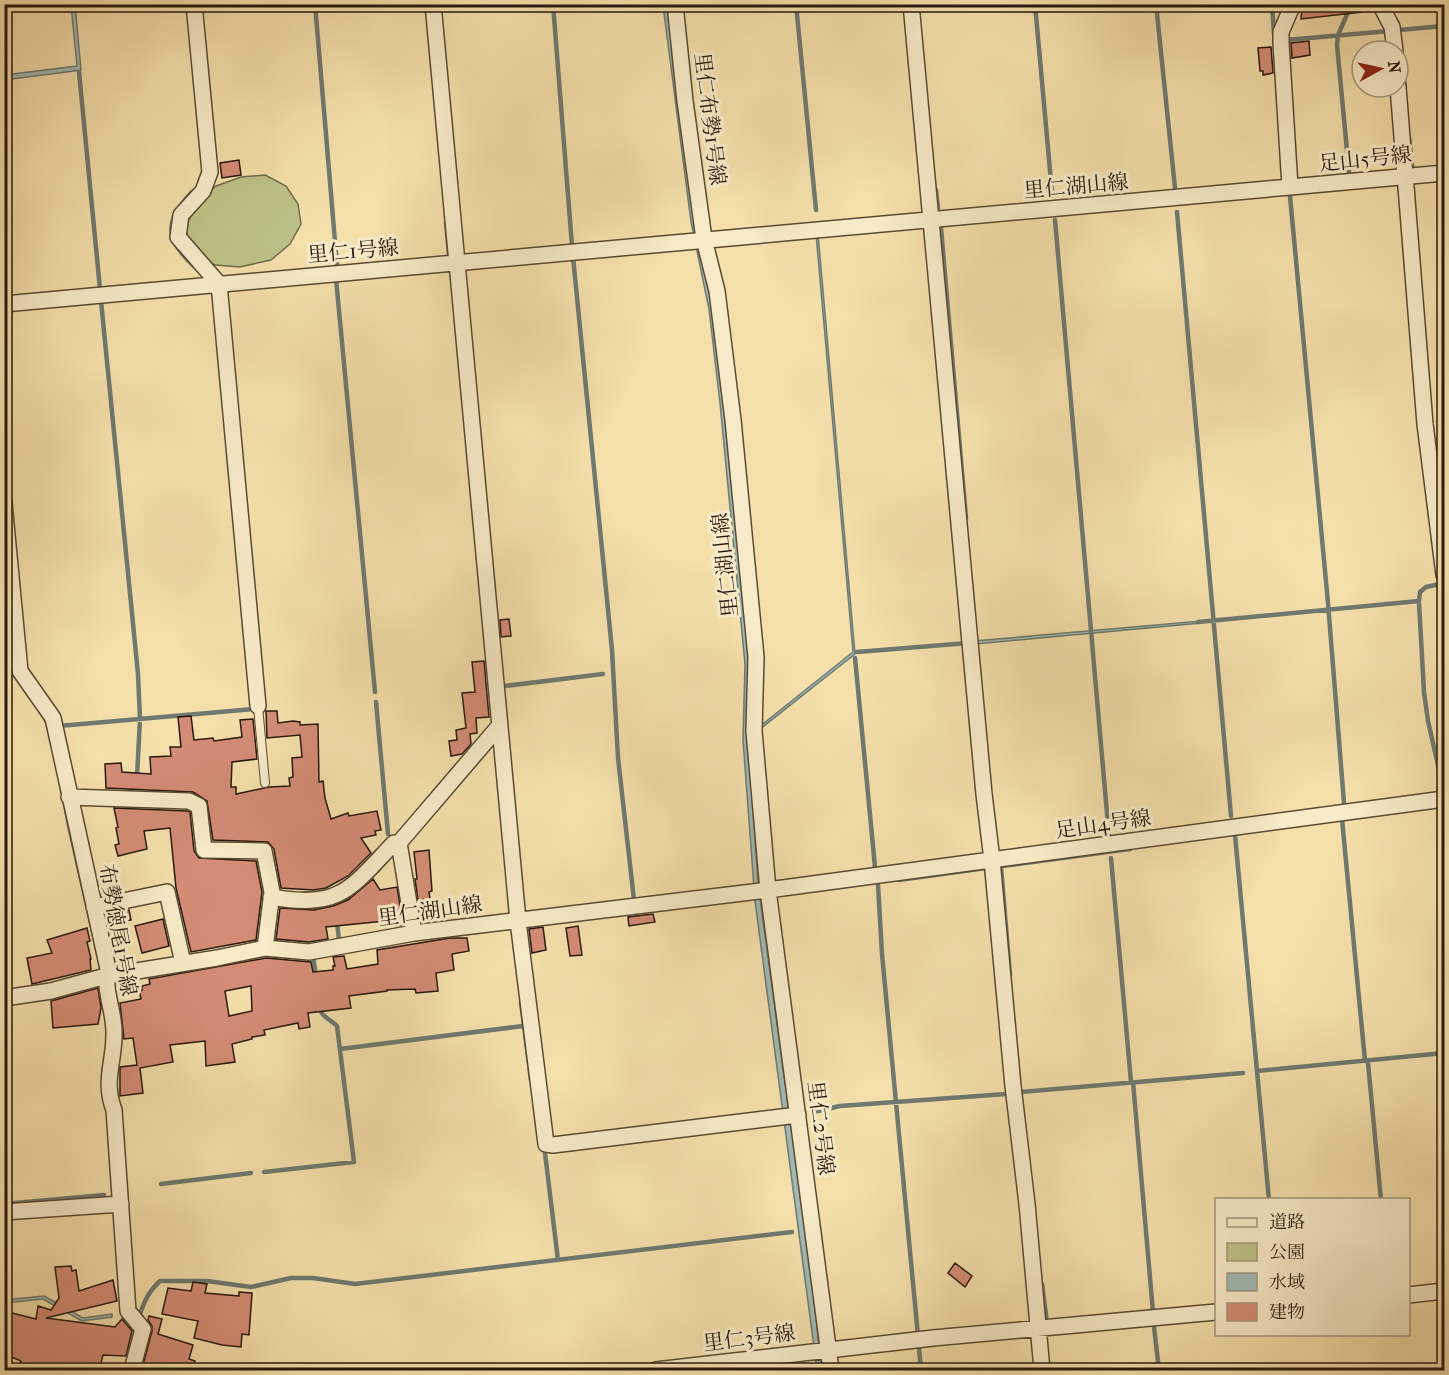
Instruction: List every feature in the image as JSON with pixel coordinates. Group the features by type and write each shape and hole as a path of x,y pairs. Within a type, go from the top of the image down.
{"street":[{"path":"194,4 210,172 203,191 181,215 178,237 219,284 258,706"},
{"path":"433,4 518,921 546,1144 600,1140 798,1115"},
{"name":"里仁布勢1号線","path":"675,4 685,101 704,239"},
{"path":"911,4 984,794 1042,1371"},
{"path":"1290,188 1281,32 1293,4"},
{"path":"1380,4 1392,27 1394,39"},
{"path":"1399,99 1425,424 1444,575"},
{"name":"足山5号線","path":"1290,188 1444,173"},
{"name":"里仁湖山線","path":"4,998 51,991 106,976 265,948 309,951 414,933 768,890 754,731 756,657 733,420 717,291 704,239 1290,188"},
{"name":"里仁1号線","path":"4,304 704,239"},
{"name":"布勢徳尾1号線","path":"4,503 20,671 52,718 108,969 106,976 114,1035 109,1083 110,1100 114,1110 128,1311 143,1329 132,1371"},
{"path":"271,897 307,900 336,896 347,891 394,843 399,843 500,724"},
{"path":"69,797 189,801 199,806 204,850 264,851 271,897 265,948"},
{"name":"足山4号線","path":"768,890 1444,799"},
{"path":"399,843 414,933"},
{"name":"里仁2号線","path":"768,890 831,1371"},
{"path":"94,907 167,892 183,963"},
{"path":"4,1212 121,1204"},
{"path":"1410,1294 1444,1291"},
{"name":"里仁3号線","path":"656,1371 933,1338 1215,1312"}],"lane":[{"path":"258,706 265,783"}],"green space":[{"path":"265,175 286,186 298,204 301,224 290,244 271,260 240,267 215,265 200,255 187,239 187,222 204,196 216,186 241,177"}],"water":[{"path":"71,5 75,5 81,70 5,80 5,75 77,66"},
{"path":"663,5 668,5 714,314 750,665 748,738 758,884 822,1370 817,1370 755,901 743,740 745,664 720,403 709,309 691,222"},
{"path":"816,234 818,234 855,654 760,729 759,727 853,652"},
{"path":"1201,621 1201,623 976,644 975,641"},
{"path":"17,675 43,711 52,733 102,968 100,969 68,828 50,734 41,712 24,691"},
{"path":"44,1296 83,1318 112,1314 112,1317 82,1321 43,1299 5,1303 5,1300"}],"building":[{"path":"1361,4 1362,12 1301,19 1302,5"},
{"path":"1309,41 1310,55 1292,58 1291,43"},
{"path":"1271,47 1273,73 1263,75 1263,71 1260,71 1258,48"},
{"path":"239,160 241,175 222,178 220,163"},
{"path":"509,619 511,636 501,637 500,620"},
{"path":"484,661 489,717 476,718 477,733 470,734 471,744 462,754 451,756 449,741 457,740 456,730 466,728 462,693 475,692 472,662"},
{"path":"266,711 277,711 278,723 293,721 300,722 300,725 318,724 319,782 323,781 331,819 348,813 349,816 377,811 381,830 375,831 376,835 361,838 371,853 348,876 326,888 313,890 281,888 274,849 268,842 213,840 207,801 193,792 106,788 105,764 121,763 122,772 151,774 150,757 171,756 170,747 181,747 178,717 191,716 194,740 213,738 214,741 242,737 240,720 253,719 257,759 232,762 231,787 236,787 236,794 269,787 290,786 289,778 293,777 292,758 302,757 300,735 267,738"},
{"path":"114,808 190,812 194,851 199,858 256,861 262,892 256,940 191,952 176,888 170,828 144,831 147,849 118,856 115,845 119,844 116,828 118,827"},
{"path":"429,850 432,891 429,892 430,899 418,900 414,852"},
{"path":"373,879 380,890 397,887 403,925 396,926 395,920 326,927 328,939 309,942 276,939 280,908 314,910 333,906 348,900"},
{"path":"129,910 131,920 108,925 106,914"},
{"path":"653,914 655,922 629,926 628,917"},
{"path":"163,919 169,946 142,953 135,926"},
{"path":"578,926 582,955 570,956 566,928"},
{"path":"543,927 546,950 532,953 529,929"},
{"path":"87,928 91,970 32,984 27,958 52,953 47,940"},
{"path":"450,938 467,938 469,951 452,954 454,970 436,973 438,991 416,993 415,989 387,990 349,996 351,1008 308,1013 310,1027 299,1029 298,1023 264,1030 265,1035 232,1044 235,1062 206,1066 205,1041 170,1045 173,1062 140,1068 143,1093 120,1096 120,1067 137,1065 133,1038 124,1039 120,1003 141,999 139,990 142,990 142,986 150,984 149,979 266,958 311,962 313,972 333,970 335,966 333,957 344,956 347,969 378,964 377,950","holes":["251,986 252,1011 229,1016 225,991"]},
{"path":"98,988 101,1008 98,1024 53,1028 51,1001"},
{"path":"955,1263 972,1276 965,1287 948,1273"},
{"path":"71,1266 72,1271 76,1270 79,1291 113,1280 117,1301 46,1318 115,1327 122,1319 132,1331 126,1356 103,1355 99,1371 17,1371 21,1361 4,1354 4,1311 36,1319 38,1306 51,1310 59,1298 55,1267"},
{"path":"193,1282 207,1284 205,1293 239,1296 239,1292 252,1293 249,1335 242,1334 241,1347 194,1338 198,1321 162,1314 168,1288 191,1291"},
{"path":"149,1316 162,1319 158,1334 193,1345 189,1359 195,1361 192,1371 176,1371 159,1366 158,1371 142,1369 152,1331"}],"waterway":[{"path":"315,4 337,265"},
{"path":"553,4 572,246"},
{"path":"796,4 816,210"},
{"path":"1035,4 1052,193"},
{"path":"1156,4 1175,188"},
{"path":"1272,4 1274,34"},
{"path":"1349,10 1338,35 1337,45 1349,172"},
{"path":"1399,33 1399,30 1444,26"},
{"path":"1286,40 1389,31"},
{"path":"79,72 100,289"},
{"path":"1409,137 1412,167"},
{"path":"936,190 938,208"},
{"path":"192,192 176,213 171,231 178,248 195,267"},
{"path":"1290,196 1344,803"},
{"path":"1177,212 1231,816"},
{"path":"1055,220 1109,836"},
{"path":"446,222 449,255"},
{"path":"941,228 966,518"},
{"path":"573,257 612,650 618,758 634,900"},
{"path":"336,279 375,692"},
{"path":"101,301 138,674 140,719 137,777"},
{"path":"1198,622 1419,601 1420,592 1426,587 1444,583"},
{"path":"1419,603 1424,692 1444,792"},
{"path":"857,652 968,643"},
{"path":"855,658 875,867"},
{"path":"505,686 603,674"},
{"path":"376,702 388,834"},
{"path":"59,726 254,709"},
{"path":"1340,819 1342,819 1365,1061"},
{"path":"1235,835 1269,1198"},
{"path":"1002,866 1130,849"},
{"path":"1111,858 1131,1082"},
{"path":"1001,867 1010,975"},
{"path":"899,880 986,868"},
{"path":"878,885 882,954 918,1336"},
{"path":"338,908 351,894"},
{"path":"337,922 339,940 337,941"},
{"path":"313,955 316,977"},
{"path":"521,1002 531,1080"},
{"path":"264,1172 354,1162 337,1026 324,1015 319,1006"},
{"path":"340,1049 523,1026"},
{"path":"1257,1071 1444,1053"},
{"path":"1368,1063 1381,1198"},
{"path":"1021,1092 1243,1073"},
{"path":"1133,1082 1153,1312"},
{"path":"813,1112 840,1106 1006,1094"},
{"path":"545,1153 558,1260"},
{"path":"161,1184 251,1173"},
{"path":"4,1204 104,1195"},
{"path":"139,1317 152,1289 160,1281 207,1281 251,1287 291,1278 313,1278 355,1284 792,1232"},
{"path":"1042,1284 1047,1323"},
{"path":"1154,1327 1159,1370"},
{"path":"919,1348 921,1370"}]}
